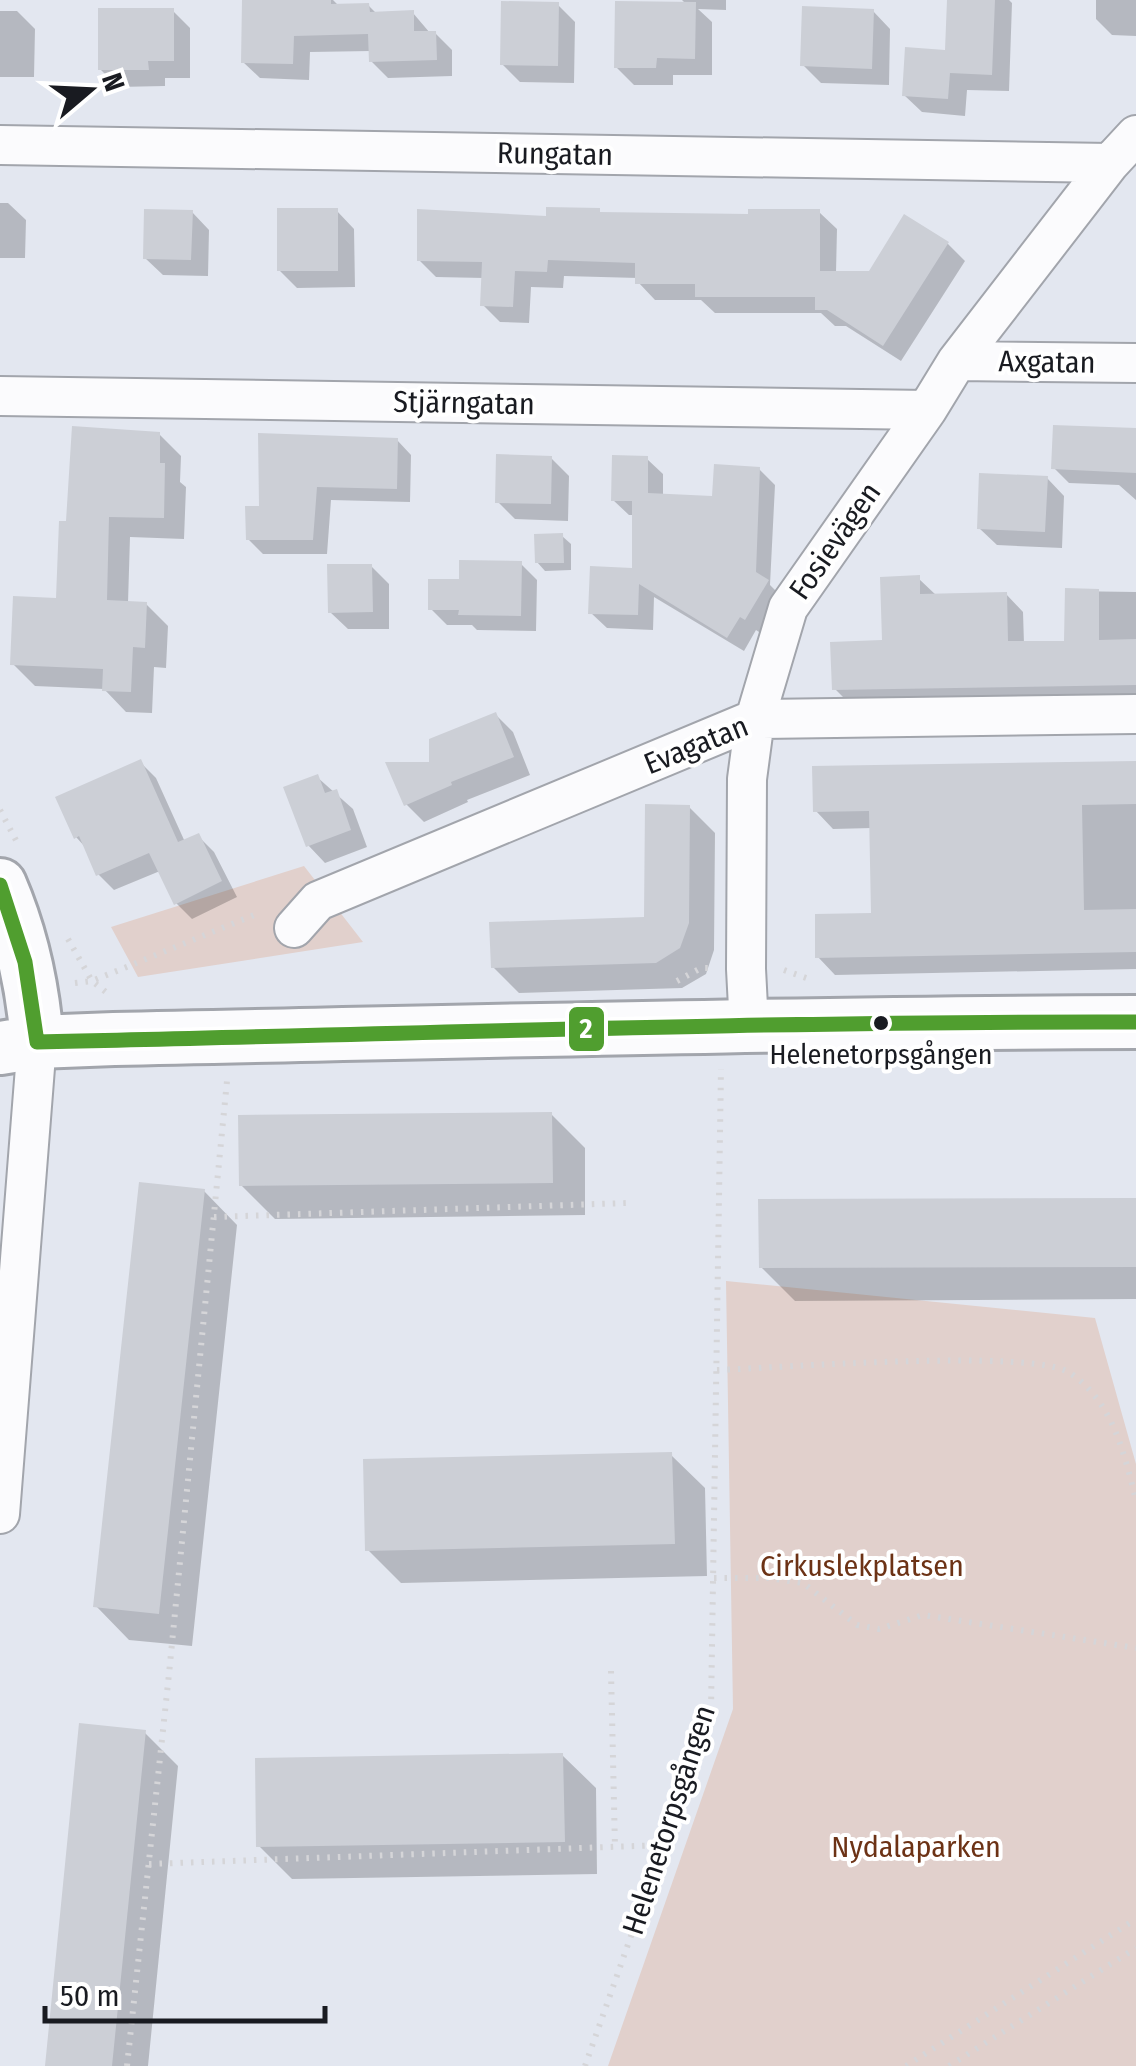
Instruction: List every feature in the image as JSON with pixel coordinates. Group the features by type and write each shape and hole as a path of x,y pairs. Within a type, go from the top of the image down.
{"main road":[{"path":"13,873 14,916 33,990 18,1044 882,1022 1136,1022"}],"street":[{"name":"Fosievägen","path":"736,1027 746,969 747,779 756,719 788,608 957,361 1136,135"},
{"name":"Rungatan","path":"0,145 1110,163"},
{"name":"Axgatan","path":"957,361 1136,363"},
{"name":"Stjärngatan","path":"0,396 927,410"},
{"name":"Evagatan","path":"294,928 318,901 756,719 1136,714"},
{"path":"0,1514 18,1044"}],"path":[{"path":"0,810 13,873"},
{"path":"33,990 92,980 276,906 294,928"},
{"path":"61,928 92,980 112,997"},
{"path":"668,986 701,968 790,970 816,983"},
{"name":"Helenetorpsgången","path":"586,2066 712,1710 717,1370 736,1027"},
{"path":"127,2066 227,1079"},
{"path":"214,1216 627,1203"},
{"path":"717,1370 965,1361 1042,1364 1066,1370 1088,1387 1108,1415 1132,1469 1136,1500"},
{"path":"714,1578 768,1578 803,1583 857,1624 879,1628 923,1616 1136,1648"},
{"path":"612,1671 615,1847"},
{"path":"149,1864 663,1845"},
{"path":"906,2066 1136,1919"},
{"path":"949,2066 1136,1948"}],"green space":[{"path":"304,866 363,942 138,977 111,927"},
{"name":"Nydalaparken","path":"726,1281 1095,1318 1136,1464 1136,2066 608,2066 733,1709"}],"building":[{"path":"242,0 331,0 331,4 369,3 370,12 414,10 414,31 436,31 437,60 369,62 368,34 294,36 293,64 241,63"},
{"path":"947,0 995,0 992,75 950,73 948,99 902,96 905,47 945,50"},
{"path":"501,1 559,2 558,66 500,65"},
{"path":"615,1 696,2 695,59 657,58 656,68 614,68"},
{"path":"802,6 874,9 872,69 800,66"},
{"path":"98,8 174,8 174,61 148,61 149,70 98,70"},
{"path":"546,207 600,208 600,212 748,214 748,209 820,209 820,271 869,271 904,214 949,242 883,346 827,310 815,310 815,297 695,297 695,284 635,284 635,263 548,260 547,272 515,271 513,307 480,306 482,262 417,261 417,209 546,216"},
{"path":"277,208 338,208 338,271 277,271"},
{"path":"144,209 193,210 191,260 143,259"},
{"path":"1053,425 1136,428 1136,473 1051,469"},
{"path":"72,426 160,432 160,463 165,463 164,518 109,517 107,600 147,602 145,648 133,647 131,692 102,691 103,669 10,665 13,596 56,598 59,521 66,521"},
{"path":"258,433 398,438 397,489 317,487 313,540 246,540 245,506 259,506"},
{"path":"496,454 552,456 551,504 495,503"},
{"path":"612,455 648,456 648,493 712,496 714,464 760,467 756,572 769,580 745,620 740,617 727,638 639,584 638,615 588,614 590,566 632,568 632,501 611,501"},
{"path":"979,473 1048,476 1045,532 977,529"},
{"path":"563,533 564,563 535,563 534,534"},
{"path":"459,560 522,561 521,616 458,615 459,610 428,610 428,579 459,579"},
{"path":"327,564 372,564 373,612 328,613"},
{"path":"920,575 920,594 1007,592 1008,641 1064,641 1065,588 1099,589 1099,640 1136,639 1136,685 832,690 830,642 882,640 880,577"},
{"path":"496,712 514,757 404,806 385,762 429,762 429,739"},
{"path":"141,759 178,842 199,833 222,881 174,905 149,853 96,876 79,836 74,839 55,797"},
{"path":"1136,761 1136,804 1082,805 1084,910 1136,909 1136,952 815,958 815,914 871,913 869,811 813,812 812,766"},
{"path":"318,774 325,793 337,789 351,830 306,847 283,787"},
{"path":"645,804 690,805 689,923 680,948 656,963 491,968 489,922 644,917"},
{"path":"552,1112 553,1183 239,1186 238,1115"},
{"path":"139,1182 205,1189 159,1614 93,1607"},
{"path":"1136,1198 1136,1267 759,1268 758,1199"},
{"path":"672,1452 675,1544 365,1551 363,1459"},
{"path":"79,1723 146,1730 112,2066 45,2066"},
{"path":"563,1753 565,1842 256,1847 255,1758"}],"transit line":[{"name":"2","path":"0,885 25,962 37,1042"},
{"name":"2","path":"37,1042 724,1026 1136,1022"}],"place":[{"name":"Helenetorpsgången","path":"881,1023"}],"park label":[{"name":"Cirkuslekplatsen","path":"862,1566"}]}
